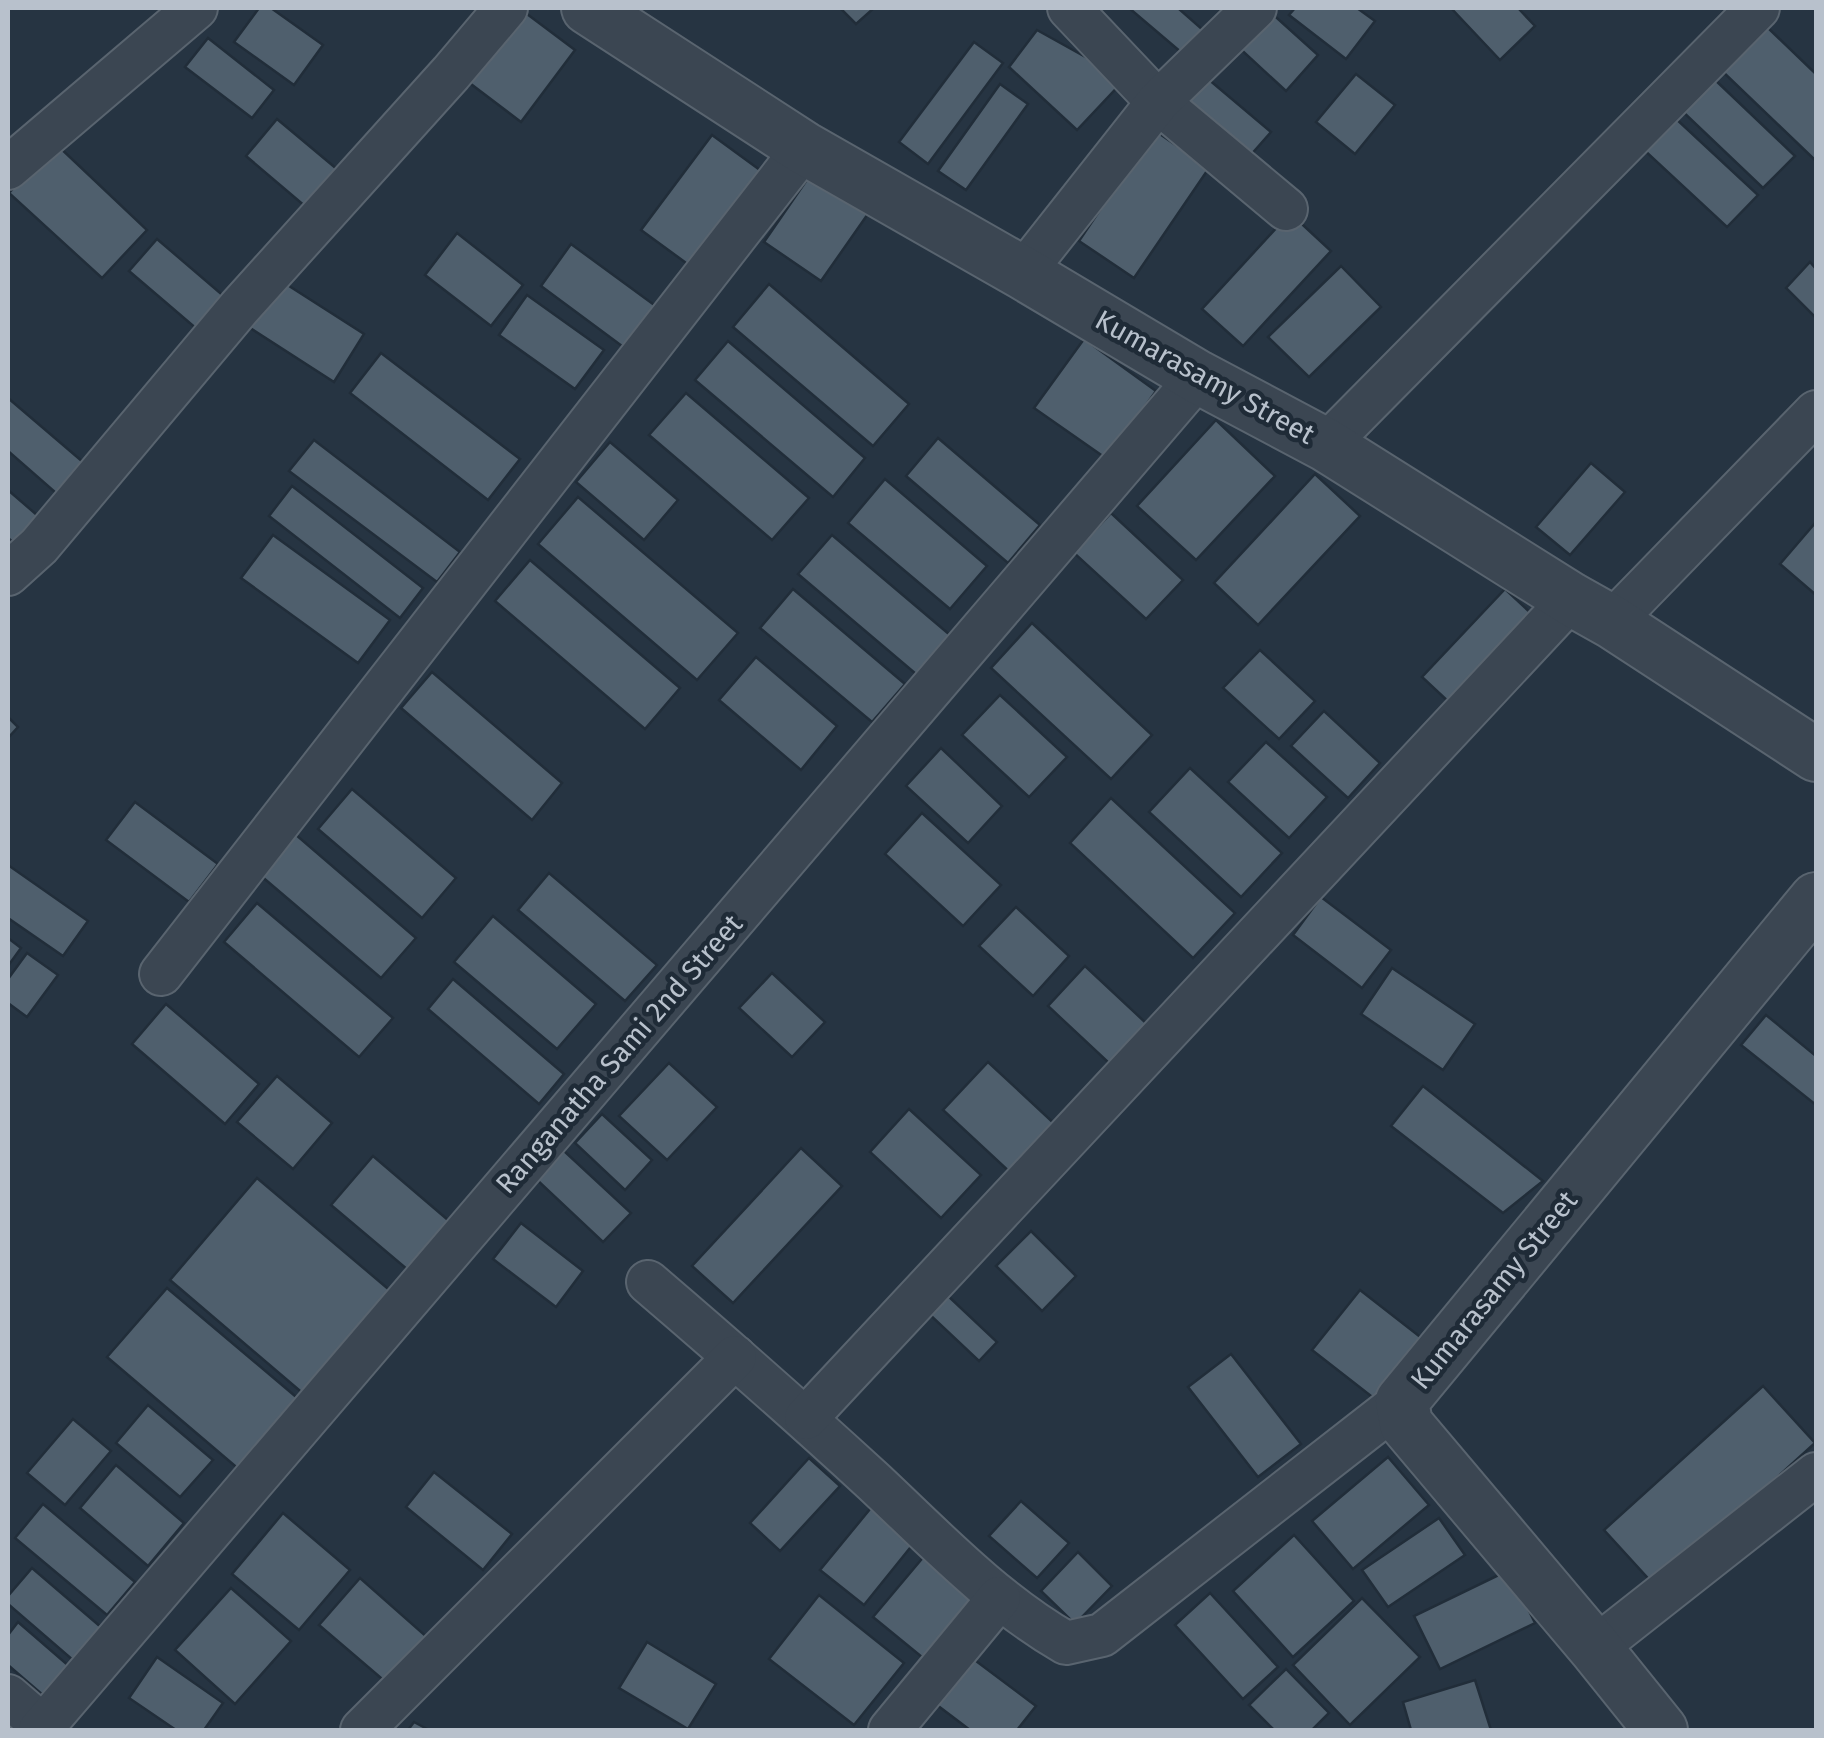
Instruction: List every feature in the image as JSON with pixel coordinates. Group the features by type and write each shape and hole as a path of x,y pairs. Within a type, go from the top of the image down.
{"street":[{"path":"8,168 196,8"},
{"path":"8,574 39,546 239,308 506,8"},
{"name":"Kumarasamy Street","path":"588,8 804,148 1198,377 1326,445 1816,755"},
{"path":"1069,8 1158,102 1286,209"},
{"path":"1326,445 1758,8"},
{"path":"1023,273 1158,102 1249,10"},
{"path":"161,974 804,148"},
{"name":"Ranganatha Sami 2nd Street","path":"41,1728 1198,377"},
{"path":"806,1418 1591,611 1816,412"},
{"name":"Kumarasamy Street","path":"1661,1730 1406,1424 1402,1401 1816,898"},
{"path":"648,1282 806,1418 999,1598 1066,1643 1102,1635 1402,1401"},
{"path":"362,1730 735,1357"},
{"path":"1595,1648 1816,1474"},
{"path":"890,1730 999,1598"},
{"path":"8,1696 41,1728"}],"building":[{"path":"259,8 271,8 323,45 294,85 234,42"},
{"path":"519,8 575,50 521,122 463,78"},
{"path":"840,8 874,8 856,24"},
{"path":"1129,8 1178,8 1203,30 1182,53"},
{"path":"1295,8 1357,8 1375,21 1346,59 1289,15"},
{"path":"1451,8 1518,8 1535,26 1500,60"},
{"path":"1267,9 1318,55 1286,91 1235,44"},
{"path":"1765,25 1816,74 1816,161 1721,70"},
{"path":"1037,30 1125,79 1077,130 1009,67"},
{"path":"208,38 274,90 252,118 185,67"},
{"path":"974,42 1003,63 928,164 899,142"},
{"path":"1201,73 1271,132 1241,166 1171,108"},
{"path":"1356,74 1395,105 1355,154 1316,122"},
{"path":"1711,76 1795,156 1763,188 1680,109"},
{"path":"1000,84 1028,104 966,190 938,171"},
{"path":"1673,116 1758,195 1727,227 1643,149"},
{"path":"277,119 338,170 306,207 246,156"},
{"path":"1154,130 1209,168 1134,278 1079,241"},
{"path":"712,135 764,173 693,268 641,230"},
{"path":"55,143 147,230 102,278 9,193"},
{"path":"813,171 870,211 821,281 764,242"},
{"path":"1290,213 1331,251 1243,346 1202,309"},
{"path":"457,233 523,285 491,326 425,275"},
{"path":"157,239 233,304 205,336 129,271"},
{"path":"571,244 657,307 626,349 541,286"},
{"path":"1810,262 1816,269 1816,318 1786,288"},
{"path":"1341,266 1381,307 1309,377 1268,337"},
{"path":"275,277 364,334 334,382 244,324"},
{"path":"769,284 909,404 873,446 733,327"},
{"path":"527,295 604,350 575,389 499,335"},
{"path":"1084,339 1156,391 1107,459 1034,408"},
{"path":"728,341 865,458 833,497 695,380"},
{"path":"381,353 520,459 488,500 350,393"},
{"path":"686,393 809,498 772,540 649,435"},
{"path":"8,398 90,468 64,500 8,451"},
{"path":"1216,420 1275,476 1196,560 1137,506"},
{"path":"938,438 1040,525 1008,563 906,476"},
{"path":"314,440 460,552 437,582 289,471"},
{"path":"610,442 678,500 644,540 576,482"},
{"path":"1591,463 1625,492 1570,555 1536,527"},
{"path":"1315,474 1360,516 1258,625 1214,583"},
{"path":"885,479 987,566 950,609 848,523"},
{"path":"292,486 423,588 400,618 269,516"},
{"path":"8,490 45,522 21,549 8,538"},
{"path":"578,497 738,633 697,680 538,544"},
{"path":"1111,513 1183,580 1146,619 1074,553"},
{"path":"1816,522 1816,595 1780,564"},
{"path":"273,535 390,620 358,663 241,578"},
{"path":"832,535 950,635 916,674 798,574"},
{"path":"530,560 680,688 645,729 495,601"},
{"path":"793,589 905,684 872,722 760,628"},
{"path":"1505,589 1535,617 1452,705 1422,677"},
{"path":"1032,623 1152,735 1111,779 991,668"},
{"path":"1260,650 1315,701 1279,739 1223,688"},
{"path":"756,657 837,726 801,770 719,700"},
{"path":"432,672 562,783 532,820 401,708"},
{"path":"1000,695 1067,757 1029,797 962,735"},
{"path":"1324,711 1380,763 1348,798 1291,746"},
{"path":"8,717 18,727 8,738"},
{"path":"1266,742 1327,797 1289,838 1228,782"},
{"path":"941,748 1002,806 968,843 906,786"},
{"path":"1190,768 1282,853 1241,897 1149,812"},
{"path":"352,789 456,878 422,918 318,829"},
{"path":"1111,798 1235,913 1193,958 1070,843"},
{"path":"135,802 218,864 189,902 106,840"},
{"path":"922,813 1001,885 963,926 885,854"},
{"path":"295,834 416,938 381,978 260,875"},
{"path":"8,865 88,921 63,956 8,918"},
{"path":"549,873 657,965 625,1001 518,910"},
{"path":"1321,897 1391,950 1362,988 1293,935"},
{"path":"257,903 393,1018 359,1057 224,942"},
{"path":"1016,907 1069,956 1033,996 979,946"},
{"path":"493,916 596,1004 557,1049 454,962"},
{"path":"8,938 21,948 8,966"},
{"path":"27,953 58,975 27,1017 8,1003 8,979"},
{"path":"1085,966 1147,1024 1110,1064 1048,1006"},
{"path":"1392,968 1475,1024 1443,1070 1361,1014"},
{"path":"772,973 825,1022 792,1057 739,1008"},
{"path":"453,979 564,1074 539,1104 428,1009"},
{"path":"166,1004 259,1084 225,1124 132,1044"},
{"path":"1766,1015 1816,1056 1816,1105 1741,1045"},
{"path":"988,1062 1059,1128 1014,1176 943,1110"},
{"path":"669,1063 717,1107 667,1160 619,1116"},
{"path":"277,1076 332,1123 293,1169 237,1122"},
{"path":"1423,1086 1543,1181 1503,1213 1391,1126"},
{"path":"909,1109 981,1175 941,1218 870,1152"},
{"path":"602,1114 652,1160 625,1190 575,1143"},
{"path":"801,1148 842,1186 733,1303 692,1266"},
{"path":"563,1150 631,1213 603,1242 536,1179"},
{"path":"373,1156 455,1226 414,1275 331,1205"},
{"path":"257,1178 393,1293 306,1396 170,1280"},
{"path":"521,1223 583,1271 556,1307 493,1259"},
{"path":"1031,1231 1076,1276 1042,1311 996,1266"},
{"path":"167,1288 308,1407 248,1477 107,1357"},
{"path":"1360,1290 1428,1343 1380,1403 1312,1350"},
{"path":"946,1294 997,1342 979,1361 928,1313"},
{"path":"1231,1354 1301,1444 1258,1477 1188,1387"},
{"path":"1763,1386 1815,1443 1656,1587 1604,1530"},
{"path":"148,1405 213,1460 180,1497 116,1443"},
{"path":"73,1419 111,1451 65,1505 27,1473"},
{"path":"1388,1457 1429,1505 1353,1569 1312,1521"},
{"path":"809,1458 840,1486 780,1551 750,1523"},
{"path":"116,1465 184,1523 148,1566 80,1508"},
{"path":"434,1472 512,1534 483,1570 406,1507"},
{"path":"1021,1501 1069,1543 1037,1578 989,1536"},
{"path":"875,1503 918,1538 864,1605 820,1570"},
{"path":"43,1504 135,1582 107,1615 15,1538"},
{"path":"283,1513 350,1570 299,1630 232,1574"},
{"path":"1439,1518 1465,1555 1388,1607 1362,1570"},
{"path":"1294,1535 1354,1601 1293,1657 1233,1591"},
{"path":"931,1548 986,1593 928,1662 873,1617"},
{"path":"1078,1552 1112,1586 1075,1624 1041,1591"},
{"path":"32,1568 102,1628 74,1661 8,1604 8,1596"},
{"path":"1509,1570 1535,1623 1440,1669 1414,1616"},
{"path":"360,1578 428,1638 388,1684 319,1625"},
{"path":"231,1588 291,1641 235,1704 175,1650"},
{"path":"1210,1593 1278,1667 1243,1699 1175,1625"},
{"path":"819,1595 904,1663 854,1725 769,1659"},
{"path":"1362,1598 1420,1657 1350,1725 1293,1665"},
{"path":"18,1622 77,1673 51,1702 8,1665 8,1635"},
{"path":"647,1642 716,1684 688,1729 619,1688"},
{"path":"968,1655 1036,1706 1017,1730 970,1730 933,1702"},
{"path":"157,1657 223,1703 204,1730 176,1730 129,1698"},
{"path":"1286,1669 1329,1713 1312,1730 1274,1730 1249,1705"},
{"path":"1475,1680 1491,1730 1411,1730 1403,1702"},
{"path":"414,1722 429,1730 408,1730"}]}
